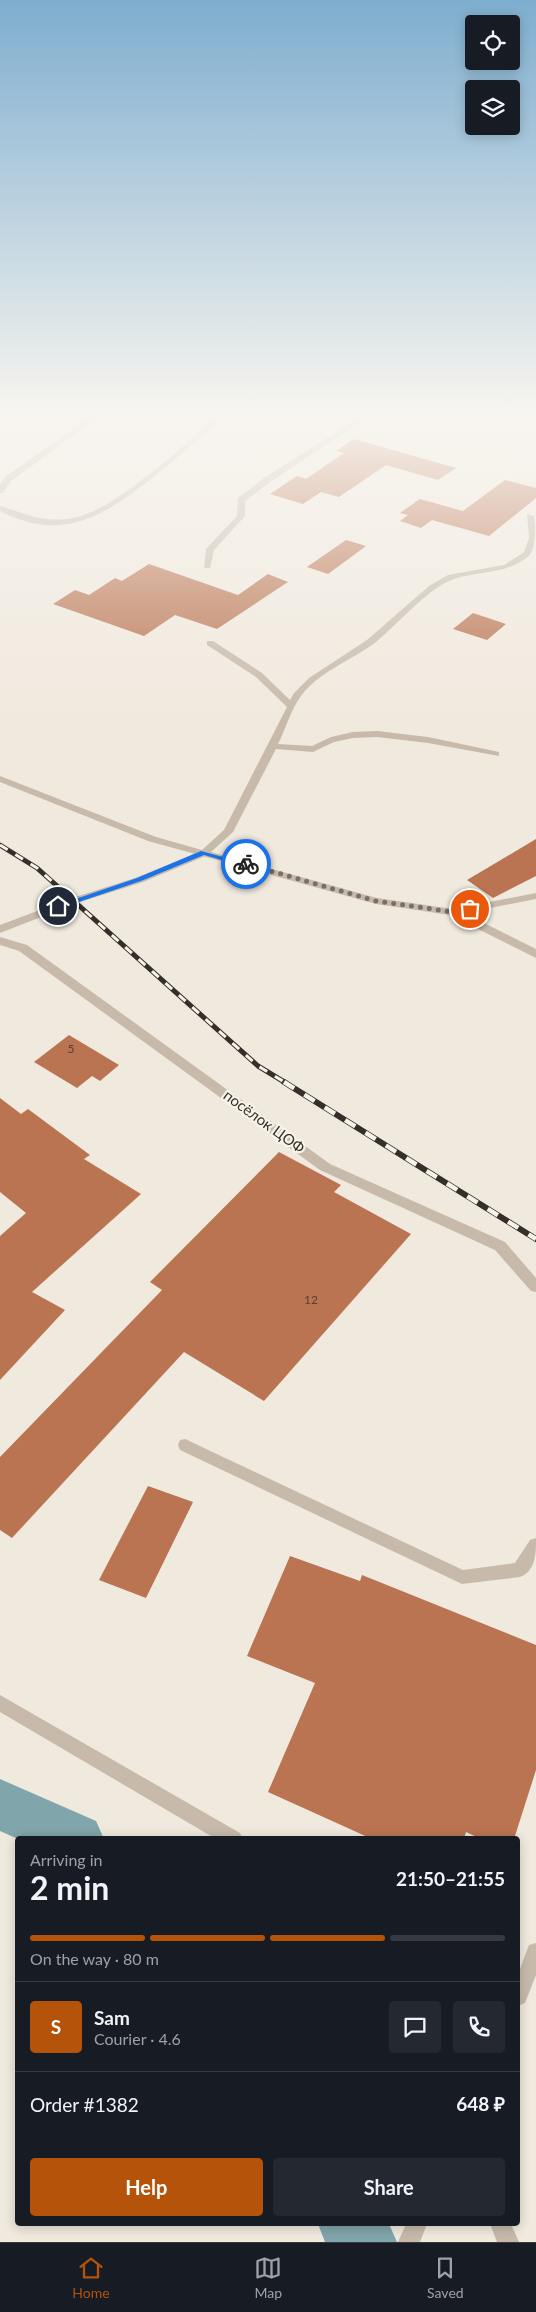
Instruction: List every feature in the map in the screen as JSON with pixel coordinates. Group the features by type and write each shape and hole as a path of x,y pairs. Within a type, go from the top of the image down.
{"street":[{"path":"16,515 45,522 87,518 94,515"},
{"path":"207,566 210,549 241,515"},
{"path":"0,929 73,901 139,880 204,853 228,832 297,694 312,680 370,642 432,588 451,577 506,567 528,553 533,538 530,516"},
{"path":"210,643 259,675 291,706"},
{"path":"272,746 313,749 322,743 361,734 419,738 496,754"},
{"path":"0,779 152,839 376,901 453,912 536,954"},
{"path":"453,912 536,896"},
{"name":"посёлок ЦОФ","path":"0,941 23,948 325,1166 500,1246 536,1287"},
{"path":"185,1445 462,1577 520,1570 536,1545"},
{"path":"0,1703 229,1836"},
{"path":"520,1991 536,1952"},
{"path":"409,2242 416,2226"},
{"path":"501,2226 508,2242"}],"building":[{"path":"407,515 515,515 489,536 432,520 421,528 400,521 408,515"},
{"path":"346,540 366,546 328,574 307,567"},
{"path":"149,564 238,595 268,574 288,582 217,629 175,615 144,636 53,604 75,590 89,595 115,578 122,581"},
{"path":"473,613 506,624 487,640 453,629"},
{"path":"536,839 536,876 493,898 467,880"},
{"path":"69,1035 119,1065 100,1081 92,1076 77,1088 34,1062"},
{"path":"0,1098 21,1114 28,1109 90,1155 84,1159 141,1194 32,1292 65,1310 0,1380 0,1236 26,1213 0,1192"},
{"path":"279,1152 341,1185 334,1192 411,1234 264,1401 184,1352 12,1538 0,1530 0,1457 162,1290 150,1282"},
{"path":"148,1486 193,1502 146,1598 99,1580"},
{"path":"290,1556 360,1581 362,1575 536,1645 536,1770 515,1836 475,1836 466,1832 465,1836 365,1836 268,1792 315,1683 247,1656"}],"waterway":[{"path":"0,1805 71,1836"},
{"path":"350,2226 366,2242"}],"railway":[{"path":"0,845 37,868 258,1066 286,1083"},
{"path":"284,1082 536,1239"}],"way so far":[{"path":"246,864 376,901 453,912 470,909"}],"route":[{"path":"58,906 139,880 204,853 246,864"}]}
